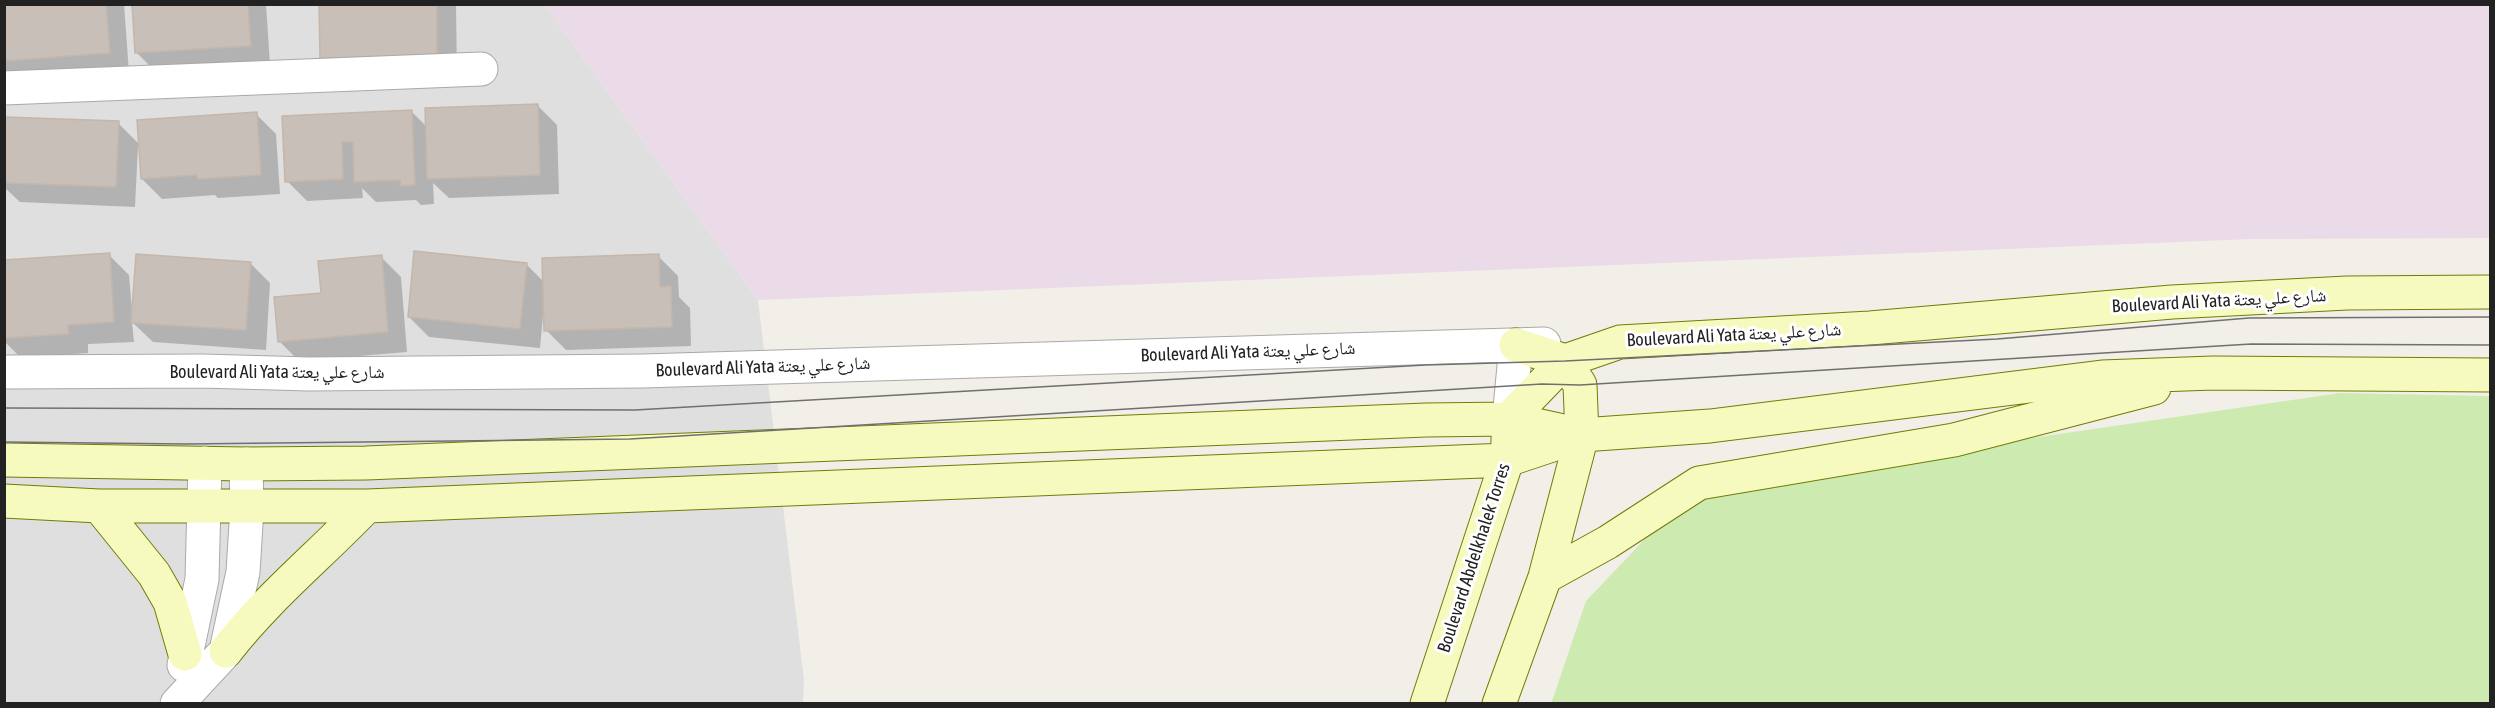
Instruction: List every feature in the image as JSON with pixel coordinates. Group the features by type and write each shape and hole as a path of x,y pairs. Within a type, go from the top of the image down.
{"main road":[{"name":"Boulevard Ali Yata شارع علي يعتة","path":"1620,342 1870,328 2172,302 2347,294 2490,292"},
{"path":"1509,419 1565,361 1620,342"},
{"path":"1499,704 1545,577 1582,435 1580,385 1565,361 1516,345"},
{"path":"1545,577 1608,542 1700,483 1954,440 2213,373"},
{"path":"4,501 99,506 247,508 367,506 1507,460 1582,435 1710,426 2102,377 2213,373 2490,375"},
{"path":"4,460 246,464 366,462 1426,420 1509,419 1582,435"},
{"name":"Boulevard Abdelkhalek Torres","path":"1427,704 1507,460 1509,419"},
{"path":"99,506 154,574 170,602 185,654"},
{"path":"226,651 252,617 318,556 367,506"}],"street":[{"path":"4,88 481,69"},
{"name":"Boulevard Ali Yata شارع علي يعتة","path":"4,372 202,371 321,374 644,371 1620,342"},
{"path":"1509,419 1516,345"},
{"path":"179,702 185,654 202,579 205,463"},
{"path":"179,702 226,651 243,572 247,508 246,464"}],"shaded area":[{"path":"4,5 545,5 758,300 804,680 803,703 5,703"},
{"path":"545,5 2490,5 2490,238 2252,239 758,300"}],"green space":[{"path":"2340,393 2490,396 2490,703 1551,704 1586,601 1682,500 1977,446"}],"building":[{"path":"4,4 106,4 110,53 4,61"},
{"path":"132,4 248,4 251,46 135,53"},
{"path":"319,4 437,4 437,57 320,58"},
{"path":"538,104 540,175 427,179 425,108"},
{"path":"412,110 415,185 400,186 400,180 354,182 353,142 342,142 343,179 285,182 282,116"},
{"path":"257,112 261,175 197,179 197,175 141,179 137,120"},
{"path":"4,117 119,121 116,187 4,183"},
{"path":"414,251 527,263 520,329 408,317"},
{"path":"110,253 114,322 68,325 69,334 4,338 4,260"},
{"path":"136,254 251,262 246,330 131,323"},
{"path":"659,254 660,287 671,286 672,327 544,331 542,258"},
{"path":"382,255 388,332 278,342 274,297 321,293 318,261"}],"tram line":[{"path":"4,408 635,410 1425,365 1565,361 1997,339 2249,318 2490,317"},
{"path":"4,442 186,444 630,439 2251,344 2490,345"}]}
